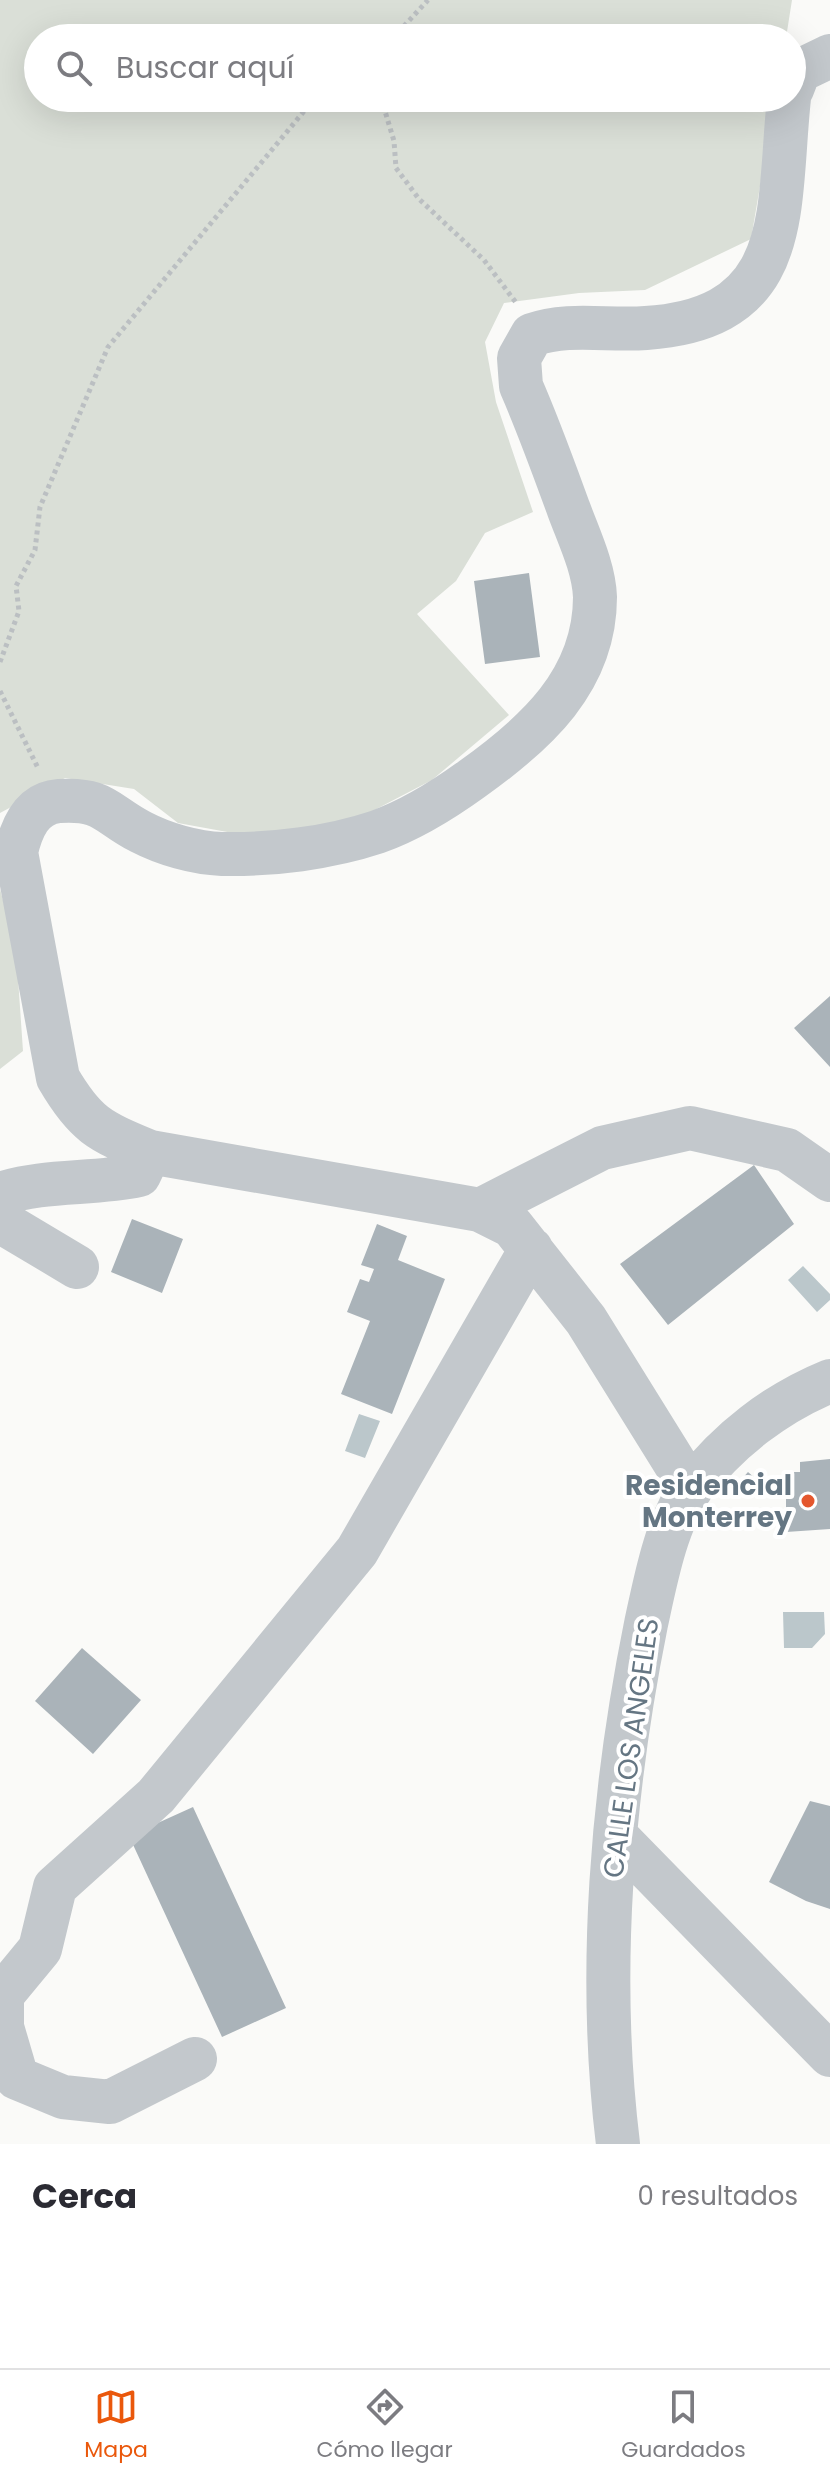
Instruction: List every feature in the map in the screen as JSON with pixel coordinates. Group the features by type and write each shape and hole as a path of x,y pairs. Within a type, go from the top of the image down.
{"street":[{"path":"806,68 830,56"},
{"path":"691,1489 586,1320 512,1226 480,1210 150,1152 101,1131 77,1111 58,1078 16,852 21,829 35,811 55,801 87,801 109,808 139,831 175,846 219,854 263,853 324,844 378,831 438,803 512,751 551,714 578,673 591,636 595,595 586,556 521,386 519,358 532,335 554,327 649,328 696,318 733,302 744,292 770,258 787,112"},
{"path":"480,1210 602,1148 690,1128 787,1150 830,1180"},
{"path":"0,1194 40,1184 106,1182 139,1175 150,1152"},
{"path":"0,1221 77,1267"},
{"path":"195,2059 110,2102 63,2097 17,2078 2,2027 2,1995 40,1949 55,1887 156,1796 357,1551 531,1249"},
{"name":"CALLE LOS ANGELES","path":"618,2144 611,2033 610,1913 635,1680 654,1587 668,1539 691,1489 754,1422 830,1381"},
{"path":"617,1837 830,2055"}],"path":[{"path":"406,24 428,0"},
{"path":"0,662 19,611 16,586 35,550 40,507 108,347 303,112"},
{"path":"385,112 394,141 396,168 419,199 484,260 524,312 532,335"},
{"path":"0,691 55,801"}],"shaded area":[{"path":"0,0 792,0 788,24 24,24 24,112 773,112 751,239 645,290 579,293 504,303 485,342 496,402 533,512 485,533 456,581 417,614 509,715 432,780 338,829 260,838 178,823 134,789 65,778 0,813"},
{"path":"0,889 16,949 23,1051 0,1069"},
{"path":"803,1266 830,1294 830,1300 817,1312 788,1280"},
{"path":"359,1414 380,1421 365,1458 345,1451"},
{"path":"783,1612 824,1612 825,1634 812,1648 784,1648"}],"building":[{"path":"529,573 540,657 485,664 474,581"},
{"path":"830,996 830,1067 794,1028"},
{"path":"754,1165 794,1224 668,1325 620,1264"},
{"path":"132,1219 183,1239 162,1293 111,1272"},
{"path":"377,1224 407,1236 398,1260 445,1279 392,1414 341,1394 370,1321 347,1312 360,1279 369,1282 374,1269 361,1265"},
{"name":"Residencial Monterrey","path":"830,1459 830,1529 786,1532 786,1472 800,1472 800,1462"},
{"path":"748,1472 756,1479 740,1496 732,1490"},
{"path":"82,1648 141,1700 93,1754 35,1701"},
{"path":"810,1801 830,1806 830,1909 769,1882"},
{"path":"193,1807 286,2008 222,2037 129,1836"}],"place":[{"name":"Residencial Monterrey","path":"808,1501"}]}
